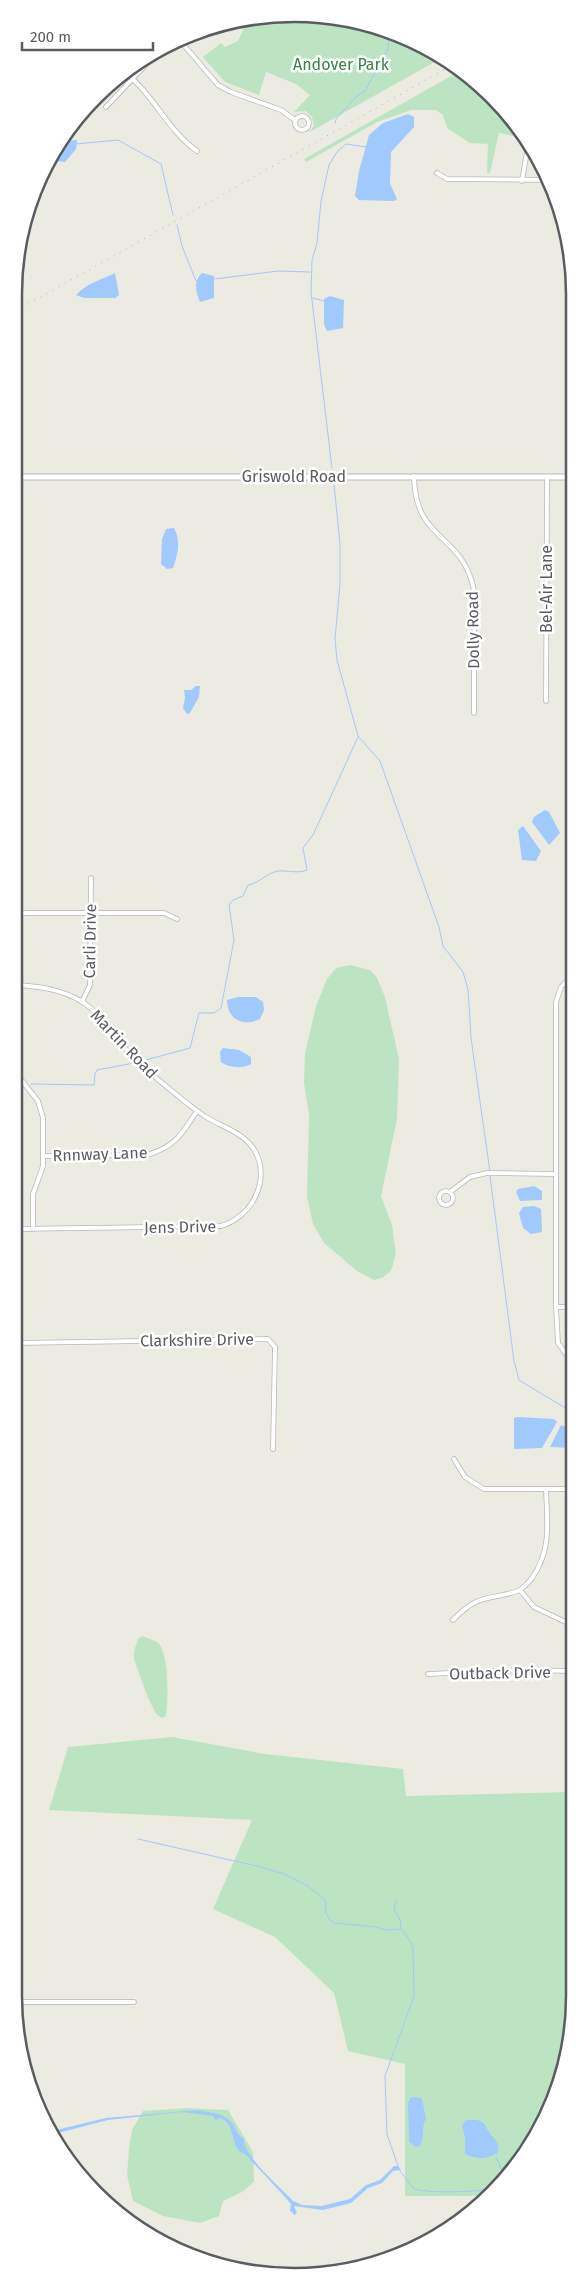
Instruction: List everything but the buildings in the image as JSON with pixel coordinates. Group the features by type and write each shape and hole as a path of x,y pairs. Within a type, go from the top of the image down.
{"street":[{"path":"184,46 218,85 231,92 281,110 295,120"},
{"path":"106,107 144,67"},
{"path":"131,78 182,139 197,151"},
{"path":"522,181 527,154"},
{"path":"437,173 448,179 541,180"},
{"name":"Dolly Road","path":"414,476 415,498 421,514 431,528 462,561 469,573 473,586 474,713"},
{"name":"Griswold Road","path":"22,477 566,477"},
{"name":"Bel-Air Lane","path":"546,701 547,477"},
{"name":"Carli Drive","path":"82,1002 90,985 91,878"},
{"path":"22,914 164,913 177,919"},
{"path":"566,982 561,987 556,1002 556,1307 558,1343 566,1354"},
{"name":"Martin Road","path":"22,985 36,986 60,992 82,1002 102,1020 125,1049 151,1074 197,1111"},
{"path":"22,1080 29,1087 42,1109 44,1156 43,1166 33,1194 33,1229"},
{"name":"Rnnway Lane","path":"44,1156 147,1154 158,1152 173,1143 197,1111"},
{"name":"Jens Drive","path":"22,1229 211,1227 230,1224 251,1204 259,1188 258,1156 246,1139 197,1111"},
{"path":"450,1192 470,1176 487,1173 556,1174"},
{"path":"556,1307 566,1307"},
{"name":"Clarkshire Drive","path":"22,1343 268,1339 275,1347 273,1449"},
{"path":"454,1458 465,1477 484,1489 566,1489"},
{"path":"453,1620 465,1607 483,1598 520,1590 536,1573 546,1551 546,1489"},
{"path":"520,1590 534,1607 566,1621"},
{"name":"Outback Drive","path":"428,1674 524,1670 566,1671"},
{"path":"22,2002 134,2002"}],"green space":[{"name":"Andover Park","path":"276,23 312,23 347,28 381,37 414,50 435,62 308,133 314,126 312,117 305,111 294,112 310,95 296,84 266,72 259,95 225,82 203,57 221,43 225,47 238,41 244,27"},
{"path":"453,75 486,102 515,136 499,133 490,173 487,173 488,144 470,143 447,128 443,115 436,110 411,110 377,122 306,162 304,159"},
{"path":"350,965 370,970 377,978 385,997 399,1059 397,1119 381,1196 392,1225 396,1254 391,1271 382,1278 374,1280 357,1271 324,1243 313,1224 307,1197 309,1115 304,1083 305,1054 316,1006 327,979 336,968"},
{"path":"142,1636 157,1642 164,1656 167,1677 167,1700 166,1716 162,1718 156,1714 148,1698 134,1659 134,1651 138,1639"},
{"path":"172,1737 265,1754 403,1769 406,1796 566,1792 566,1996 560,2049 551,2083 538,2116 520,2147 486,2188 477,2196 405,2196 405,2064 348,2051 334,1993 275,1937 213,1909 252,1820 49,1810 68,1747"},
{"path":"188,2108 228,2110 253,2152 254,2182 242,2192 223,2201 219,2216 200,2223 163,2216 133,2201 127,2175 132,2130 143,2111"}],"water":[{"path":"408,114 414,117 414,127 391,152 390,184 397,199 394,201 359,200 355,196 359,171 369,135 383,123"},
{"path":"77,140 76,149 65,162 57,161 68,143"},
{"path":"115,273 119,295 115,298 84,298 76,295 89,285"},
{"path":"202,273 214,276 214,298 200,302 196,283"},
{"path":"330,296 344,300 343,328 327,331 324,325 324,299"},
{"path":"174,528 178,538 177,553 173,568 167,569 161,564 162,539 166,529"},
{"path":"196,686 200,686 199,697 190,713 187,714 183,708 184,690 191,690"},
{"path":"545,810 549,812 560,833 549,845 532,822 534,817"},
{"path":"523,826 541,851 536,861 522,860 518,830"},
{"path":"238,997 256,997 263,1002 264,1010 260,1019 243,1022 233,1017 227,1000"},
{"path":"223,1048 239,1050 251,1057 251,1064 232,1067 224,1064 221,1062 220,1052"},
{"path":"534,1186 542,1191 542,1200 520,1201 516,1192 518,1189"},
{"path":"534,1206 541,1209 542,1232 531,1234 523,1228 519,1213 523,1207"},
{"path":"514,1418 554,1419 557,1422 542,1448 514,1449"},
{"path":"561,1425 566,1427 566,1448 550,1447"},
{"path":"410,2098 422,2098 426,2119 420,2146 416,2147 409,2142 408,2103"},
{"path":"198,2110 222,2115 231,2122 239,2135 244,2139 249,2154 272,2180 293,2201 302,2205 321,2206 350,2199 366,2185 380,2180 394,2166 398,2166 401,2170 393,2171 382,2183 368,2188 351,2203 323,2210 294,2206 297,2213 294,2215 290,2210 291,2204 286,2198 246,2155 238,2150 227,2122 218,2118 216,2121 213,2116 182,2112 108,2120 59,2133 58,2130 106,2118"},
{"path":"466,2120 476,2120 483,2123 498,2144 497,2153 481,2158 465,2154 465,2138 462,2125"}],"waterway":[{"path":"335,123 336,119 356,97 365,91 388,49 389,40"},
{"path":"76,144 118,140 161,164 173,215"},
{"path":"332,468 311,292 312,260 317,243 321,201 329,165 337,152 346,144 366,147"},
{"path":"177,225 182,246 196,281 198,281"},
{"path":"215,279 278,271 310,272"},
{"path":"313,298 324,301"},
{"path":"334,484 340,544 340,584 335,639 337,660 358,736 380,761 439,927 443,946 463,972 468,989 471,1038 490,1172"},
{"path":"142,1061 190,1048 199,1013 214,1013 221,1008 234,940 229,905 233,900 243,896 248,885 273,872 300,872 307,870 303,848 313,835 358,737"},
{"path":"31,1084 94,1085 97,1070 134,1063"},
{"path":"490,1176 514,1361 519,1380 566,1408"},
{"path":"138,1839 284,1874 308,1886 324,1899 326,1903 325,1911 330,1920 335,1923 376,1927 385,1930 400,1929 405,1933 413,1947 414,1996 385,2076 387,2134 398,2166"},
{"path":"396,1900 394,1909 401,1922 400,1928"},
{"path":"496,2157 502,2170"},
{"path":"400,2171 414,2189 452,2192 477,2191 486,2188"}],"railway":[{"path":"22,308 446,69"}]}
